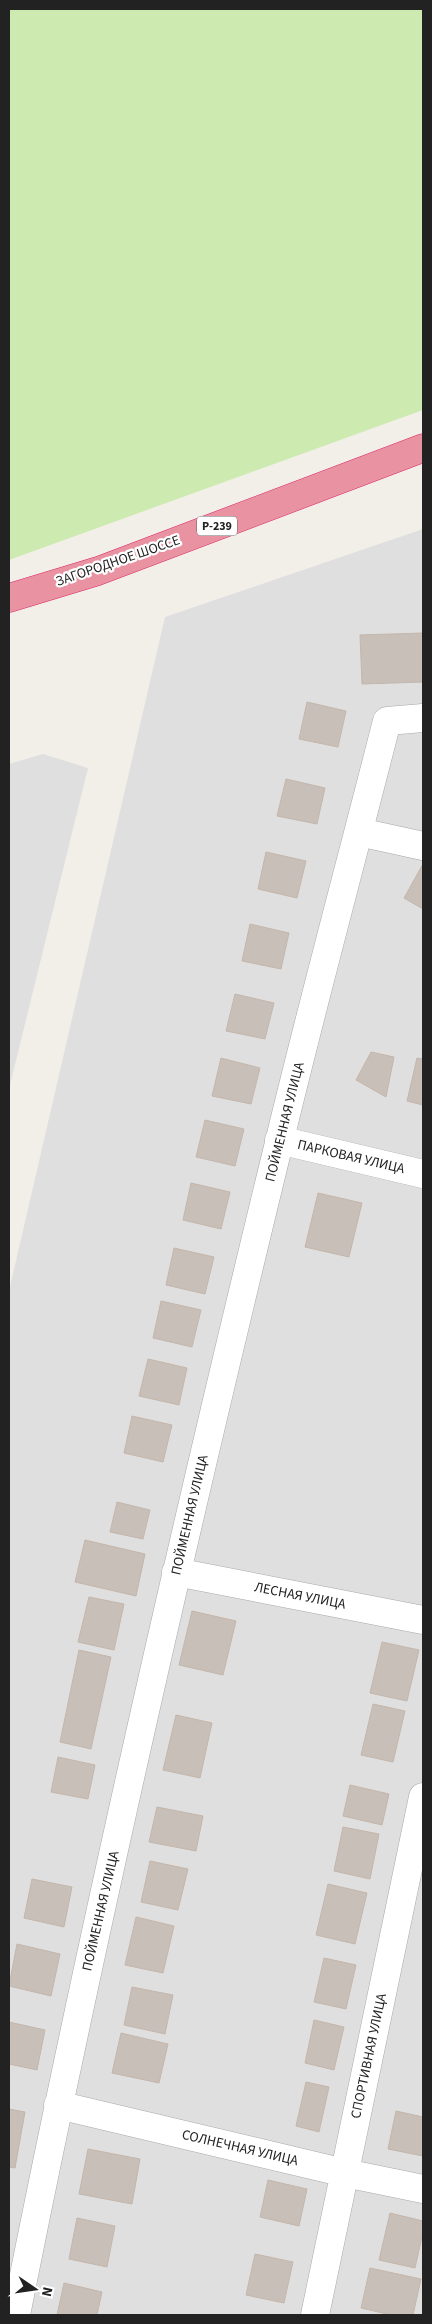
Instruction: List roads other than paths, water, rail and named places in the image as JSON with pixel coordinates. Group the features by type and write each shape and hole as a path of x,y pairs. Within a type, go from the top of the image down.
{"highway":[{"name":"ЗАГОРОДНОЕ ШОССЕ","path":"9,598 98,571 423,448"}],"street":[{"name":"ПОЙМЕННАЯ УЛИЦА","path":"16,2315 58,2106 176,1572 279,1140 387,721 423,718"},
{"path":"359,832 423,846"},
{"name":"ПАРКОВАЯ УЛИЦА","path":"279,1140 423,1174"},
{"name":"ЛЕСНАЯ УЛИЦА","path":"176,1572 423,1620"},
{"name":"СПОРТИВНАЯ УЛИЦА","path":"315,2315 423,1797"},
{"name":"СОЛНЕЧНАЯ УЛИЦА","path":"58,2106 345,2173 423,2189"}]}
